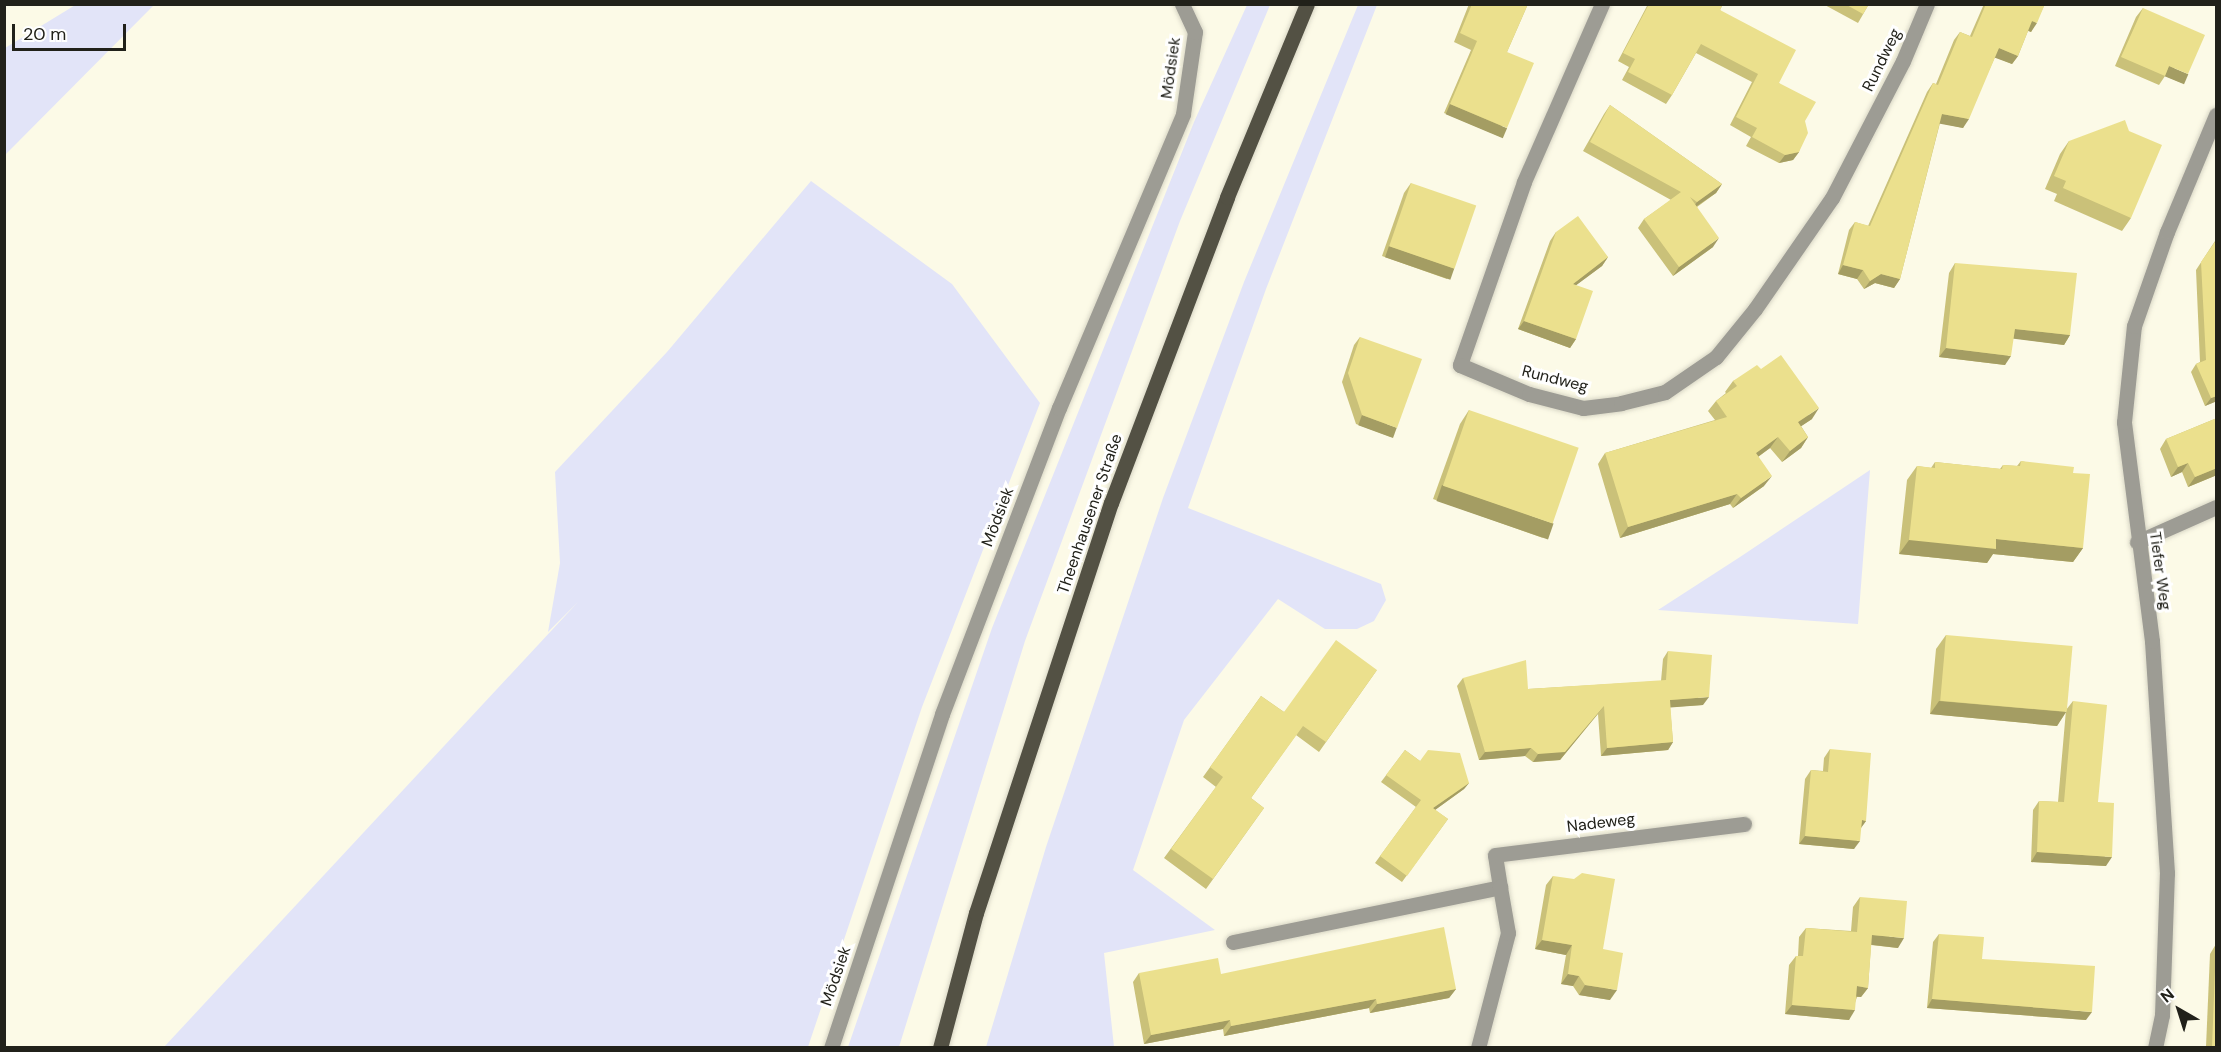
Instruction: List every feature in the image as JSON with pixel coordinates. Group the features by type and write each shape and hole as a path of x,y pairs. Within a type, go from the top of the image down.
{"main road":[{"name":"Theenhausener Straße","path":"940,1047 976,913 1112,503 1227,197 1306,4"}],"street":[{"name":"Mödsiek","path":"831,1047 942,714 1059,408 1183,114 1195,32 1182,4"},
{"name":"Rundweg","path":"1602,4 1524,182 1460,364 1529,394 1583,408 1621,403 1665,392 1716,357 1755,309 1832,198 1903,61 1927,4"},
{"name":"Tiefer Weg","path":"2155,1047 2162,1015 2167,873 2152,641 2137,542 2124,422 2134,327 2167,232 2217,115"},
{"path":"2137,542 2217,507"},
{"name":"Nadeweg","path":"1478,1047 1508,933 1495,855 1744,824"},
{"path":"1233,942 1500,887"}],"shaded area":[{"path":"77,4 154,5 5,155 5,48"},
{"path":"1247,5 1270,5 1180,221 1025,641 899,1047 848,1047 992,628 1194,122"},
{"path":"1358,5 1377,5 1266,289 1188,508 1381,584 1386,600 1374,621 1357,629 1325,629 1278,599 1184,720 1133,870 1215,930 1104,953 1114,1047 986,1047 1046,847 1163,498 1244,282"},
{"path":"811,181 952,284 1040,403 922,707 808,1047 164,1047 578,602 548,632 560,563 555,472 667,352"},
{"path":"1870,470 1858,624 1658,610 1740,557"}],"building":[{"path":"1472,4 1528,4 1507,52 1534,63 1507,128 1450,104 1477,41 1460,33"},
{"path":"1649,4 1723,4 1720,10 1796,50 1779,83 1816,102 1805,121 1808,133 1799,152 1785,155 1752,137 1757,128 1736,117 1758,74 1701,44 1672,95 1628,72 1635,59 1623,53"},
{"path":"1845,4 1869,4 1863,14"},
{"path":"1986,4 2045,4 2037,23 2032,21 2018,56 1999,48 1969,119 1942,114 1900,279 1881,274 1870,281 1863,270 1843,265 1855,222 1870,226 1933,83 1938,85 1960,32 1972,37"},
{"path":"2143,8 2205,35 2188,74 2169,66 2165,76 2121,57"},
{"path":"1610,105 1722,184 1697,202 1690,197 1719,238 1679,267 1644,219 1681,192 1590,142"},
{"path":"2125,120 2129,131 2162,145 2131,218 2063,188 2066,181 2054,176 2069,141"},
{"path":"1411,183 1476,205 1454,269 1389,246"},
{"path":"1578,216 1608,257 1573,284 1593,291 1576,339 1524,321 1556,232"},
{"path":"2217,239 2217,396 2211,398 2196,364 2206,360 2201,262"},
{"path":"1955,263 2077,273 2070,335 2015,329 2011,356 1946,348"},
{"path":"1360,337 1422,359 1397,428 1362,415 1348,373"},
{"path":"1781,355 1819,408 1798,422 1808,437 1790,451 1778,437 1756,453 1772,476 1741,498 1737,494 1628,527 1605,453 1727,417 1716,401 1737,386 1733,381 1757,365 1761,369"},
{"path":"1469,410 1579,448 1553,523 1443,486"},
{"path":"2217,418 2217,468 2195,477 2188,463 2178,467 2166,439"},
{"path":"2021,461 2074,467 2073,473 2090,474 2083,548 1996,539 1996,549 1909,540 1917,466 1935,468 1935,462 2002,469 2003,465 2020,466"},
{"path":"1946,635 2073,646 2067,712 1940,701"},
{"path":"1336,640 1377,670 1326,742 1303,726 1251,798 1264,808 1213,879 1171,849 1223,777 1210,767 1261,696 1284,712"},
{"path":"1668,651 1712,655 1709,697 1670,700 1673,742 1607,748 1604,706 1565,752 1538,754 1531,748 1485,752 1463,678 1526,660 1528,689 1666,680"},
{"path":"2073,701 2107,705 2098,802 2114,803 2112,857 2037,852 2039,801 2064,802"},
{"path":"1830,749 1871,753 1866,821 1862,820 1860,841 1805,836 1811,770 1828,772"},
{"path":"1405,750 1420,761 1428,750 1460,753 1469,783 1433,808 1448,819 1407,876 1380,856 1421,800 1386,775"},
{"path":"1582,873 1615,879 1603,949 1623,953 1617,990 1585,985 1579,976 1568,974 1572,945 1542,940 1553,876 1574,879"},
{"path":"1860,897 1907,901 1904,938 1872,935 1868,988 1857,986 1855,1010 1792,1005 1796,956 1803,956 1806,928 1857,932"},
{"path":"1444,927 1456,989 1377,1004 1376,999 1231,1026 1230,1020 1151,1035 1139,973 1218,958 1221,974"},
{"path":"1939,934 1984,937 1982,959 2095,966 2092,1012 1932,999"},
{"path":"2216,944 2217,1047 2212,1047"}]}
